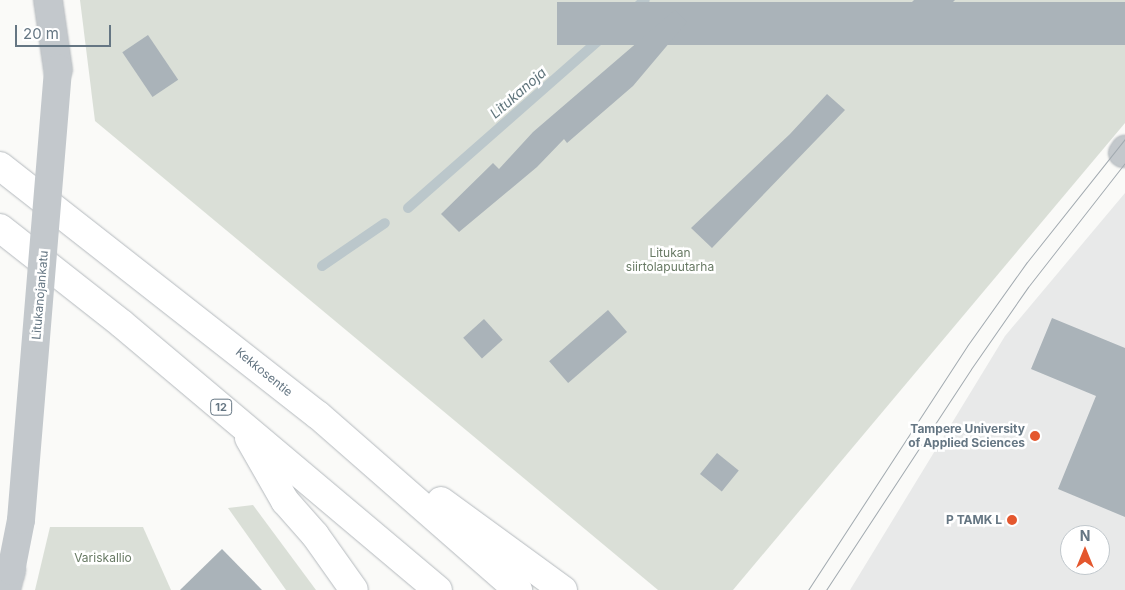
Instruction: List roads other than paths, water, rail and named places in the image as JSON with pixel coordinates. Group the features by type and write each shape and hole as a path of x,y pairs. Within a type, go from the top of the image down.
{"highway":[{"name":"Kekkosentie","path":"0,166 318,415 518,590"},
{"name":"12","path":"0,228 239,422 438,590"},
{"path":"318,415 563,590"},
{"path":"239,422 285,502 326,549 354,590"}],"street":[{"name":"Litukanojankatu","path":"8,581 21,520 58,68 48,0"}],"waterway":[{"name":"Litukanoja","path":"408,208 645,0"},
{"path":"322,266 385,223"}],"tram line":[{"path":"808,590 967,346 1027,262 1125,139"},
{"path":"826,590 971,369 1028,287 1125,163"}],"place":[{"name":"Tampere University of Applied Sciences","path":"1035,436"},
{"name":"P TAMK L","path":"1012,520"}],"park label":[{"name":"Litukan siirtolapuutarha","path":"670,260"},
{"name":"Variskallio","path":"103,558"}]}
